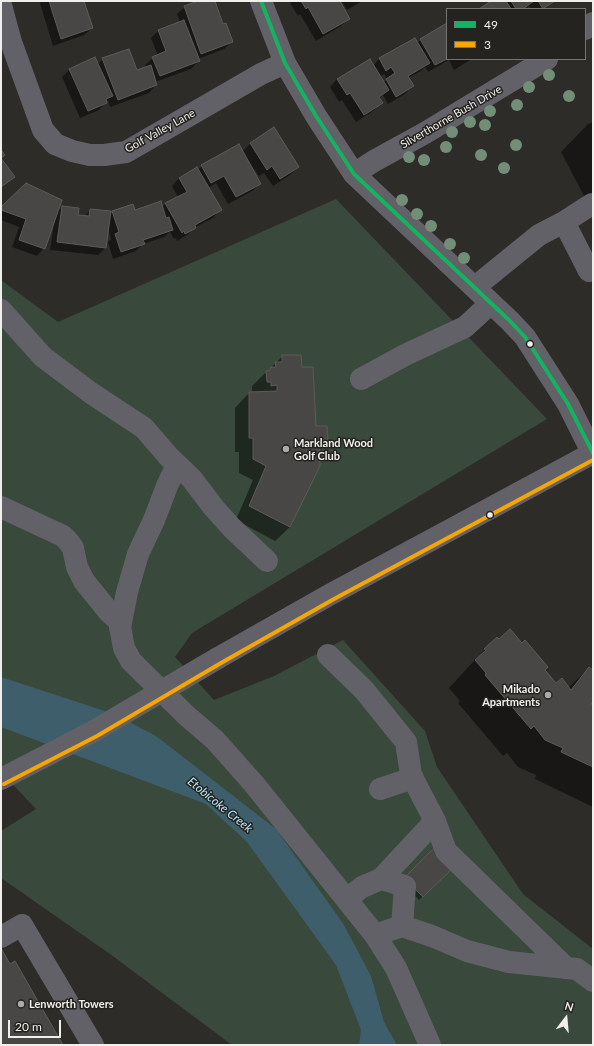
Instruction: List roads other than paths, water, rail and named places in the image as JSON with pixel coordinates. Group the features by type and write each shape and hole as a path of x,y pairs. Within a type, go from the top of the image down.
{"main road":[{"path":"1,779 94,731 331,594 593,453"}],"street":[{"path":"261,1 285,63 316,116 354,174 510,321 525,337 568,404 593,453"},
{"name":"Golf Valley Lane","path":"1,5 11,42 43,130 55,144 72,151 90,155 126,152 261,74 285,63"},
{"name":"Silverthorne Bush Drive","path":"354,174 545,60"},
{"path":"474,287 539,235 564,222 592,204 593,206"},
{"path":"564,222 589,271 593,269"},
{"path":"361,379 399,358 465,327 491,303"},
{"path":"1,310 43,357 91,393 144,428 177,465 192,478 214,508 232,528 267,561"},
{"path":"120,628 127,592 138,554 177,465"},
{"path":"1,507 63,536 73,548 77,567 84,581 109,612 119,621 124,648 131,661 187,716 220,745 254,784 375,936 396,968 430,1045"},
{"path":"328,654 364,690 406,742 411,775 434,821 446,851 566,968"},
{"path":"380,789 413,778"},
{"path":"347,899 362,887 382,879 434,821"},
{"path":"382,879 405,886 402,926"},
{"path":"1,937 22,925 93,1045"},
{"path":"375,936 402,926 432,936 467,951 509,962 577,969 593,981"}],"water":[{"name":"Etobicoke Creek","path":"1,677 114,714 156,736 276,829 344,925 371,976 384,1022 397,1045 359,1045 361,1030 336,965 247,842 206,804 1,727"}],"place":[{"name":"Markland Wood Golf Club","path":"286,449"},
{"name":"Mikado Apartments","path":"548,695"},
{"name":"Lenworth Towers","path":"21,1004"}]}
